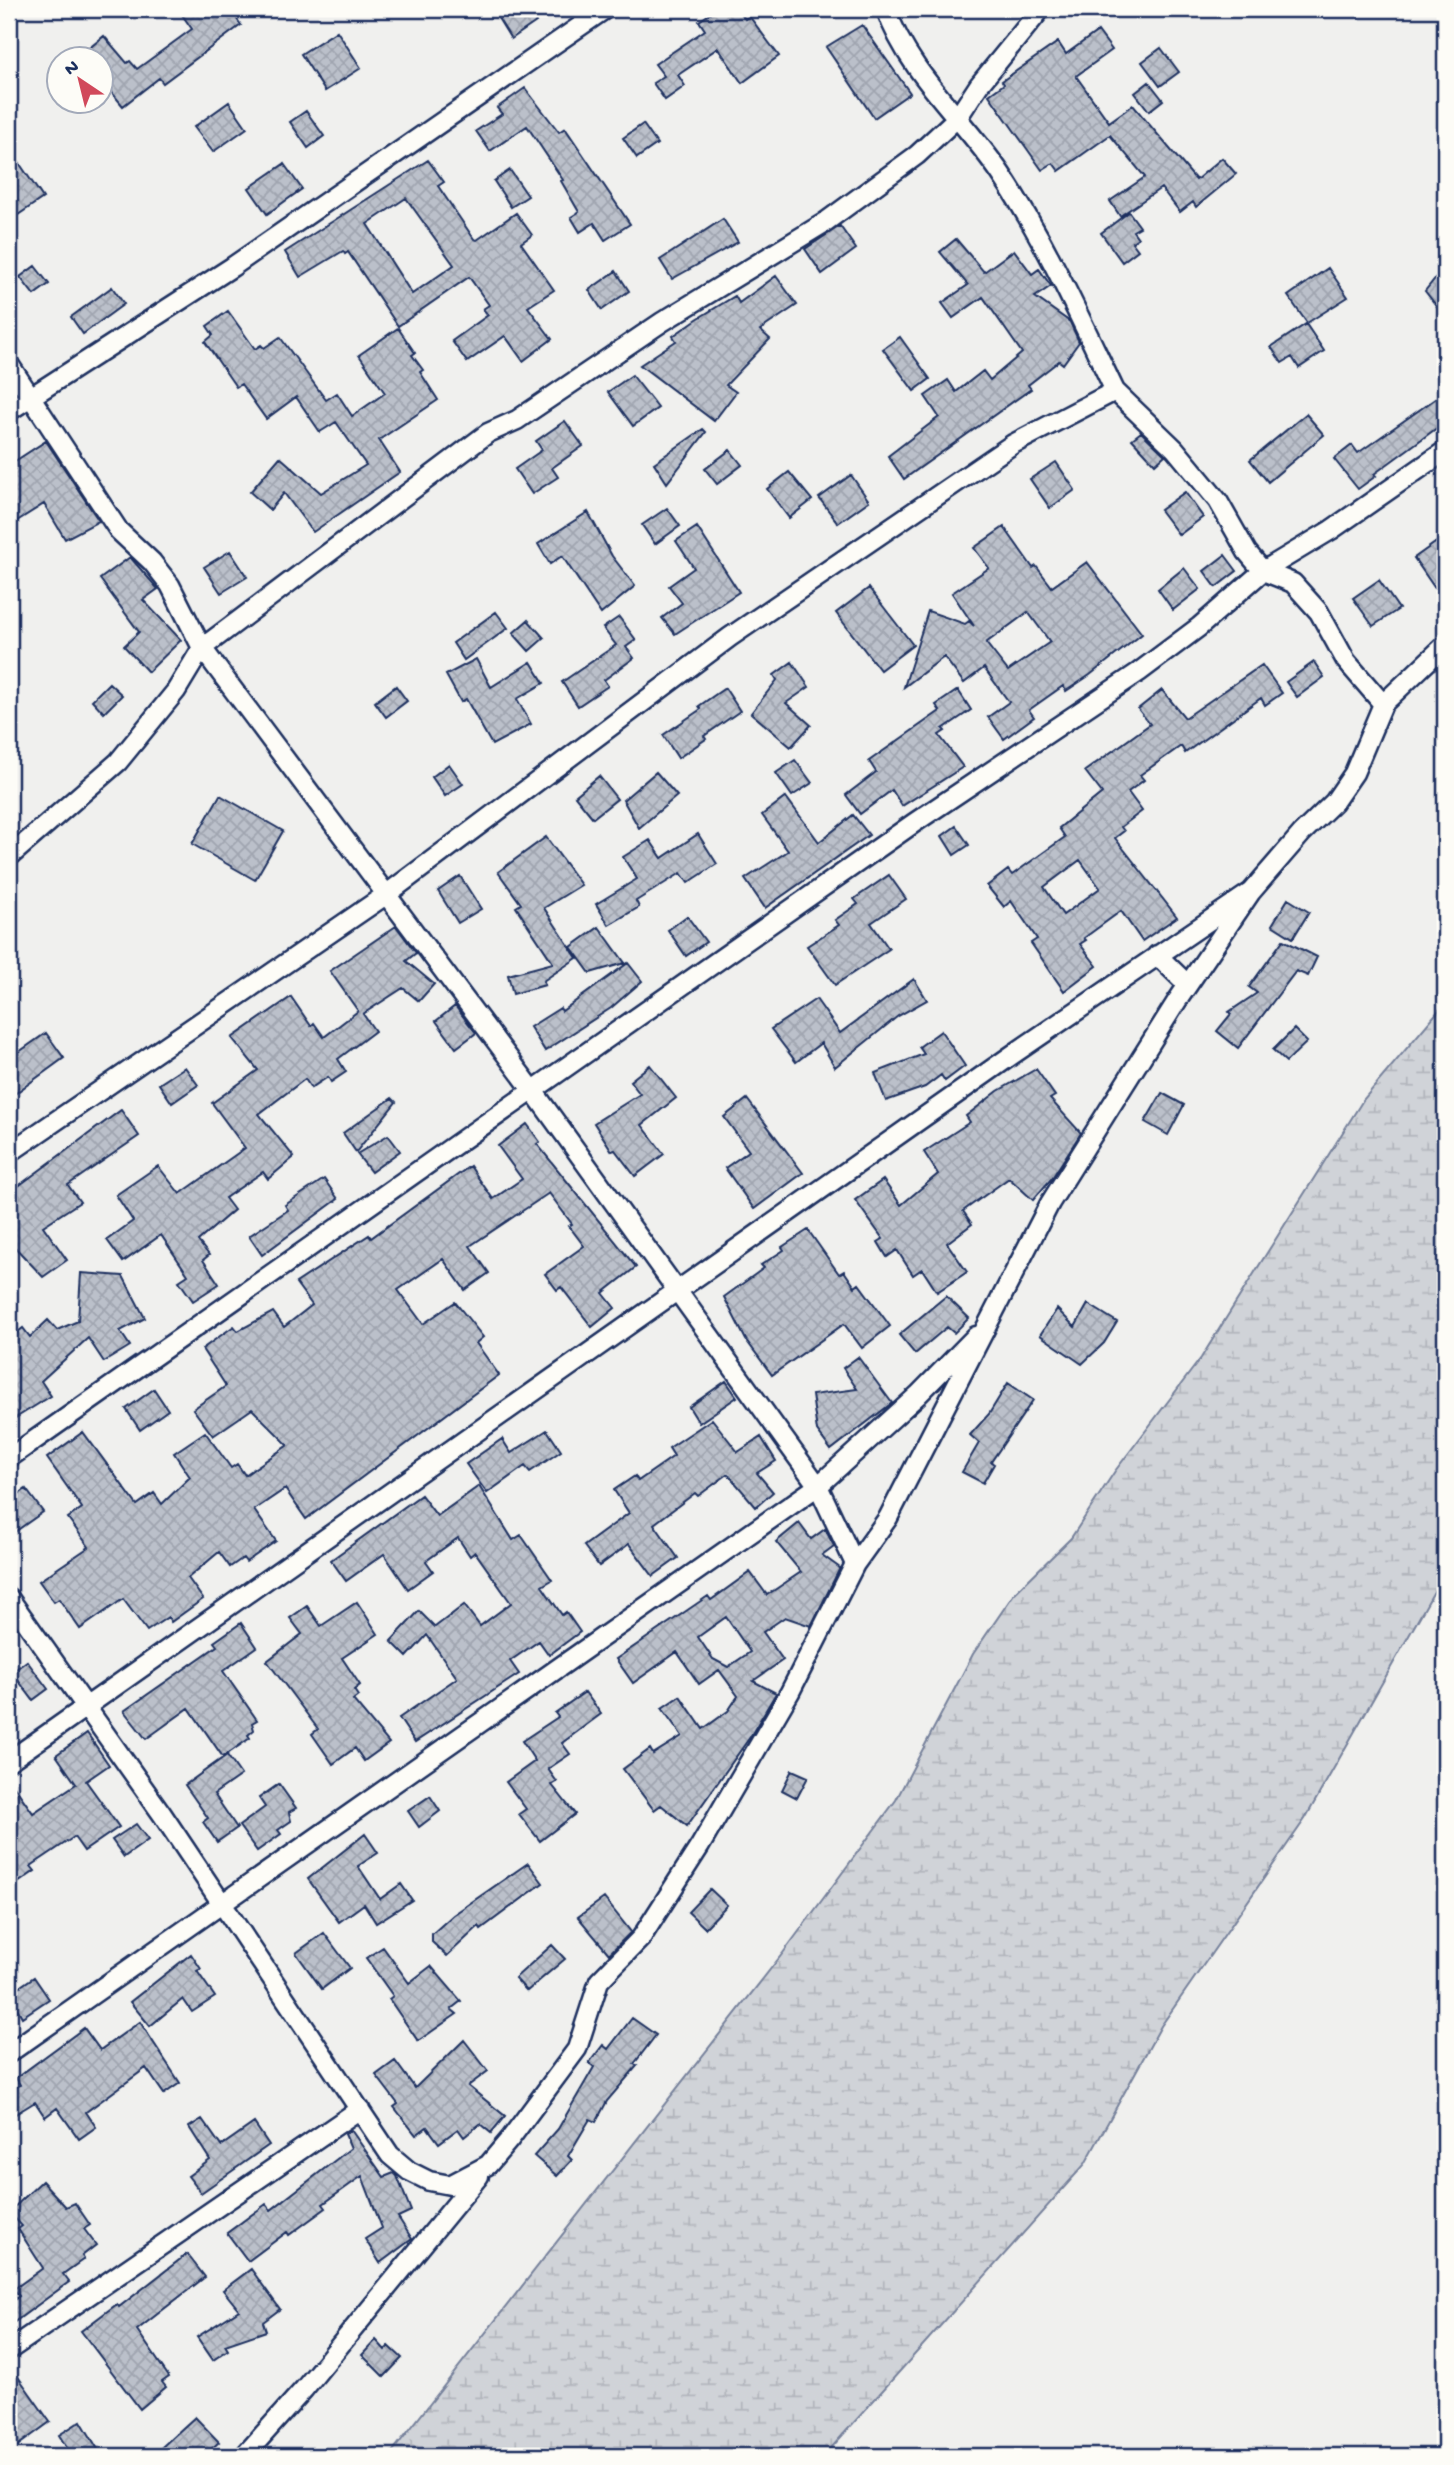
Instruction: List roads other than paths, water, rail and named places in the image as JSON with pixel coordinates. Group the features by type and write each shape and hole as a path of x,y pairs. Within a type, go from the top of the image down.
{"street":[{"path":"9,411 232,267 605,9"},
{"path":"886,9 904,49 1017,198 1115,391 1175,449 1218,501 1247,552 1263,570 1293,583 1320,612 1346,661 1383,704"},
{"path":"9,857 118,762 176,691 202,648 488,433 526,414 662,322 824,223 918,155 958,117 979,85 1041,9"},
{"path":"9,364 119,531 152,562 170,585 202,648 534,1092 818,1486 855,1564"},
{"path":"9,1153 387,894 752,622 1013,444 1115,391"},
{"path":"9,1458 534,1092 914,822 1139,672 1199,626 1263,570 1332,530 1445,451"},
{"path":"244,2456 304,2389 488,2165 577,2049 598,1981 640,1938 700,1846 790,1692 855,1564 888,1518 1050,1203 1188,985 1251,892 1302,833 1334,802 1354,773 1383,704 1445,645"},
{"path":"9,1761 1157,954 1251,892"},
{"path":"1157,954 1188,985"},
{"path":"9,2053 818,1486 918,1395 988,1323"},
{"path":"9,1598 223,1904 390,2155 409,2171 450,2185 488,2165"},
{"path":"9,2350 360,2109"}]}
